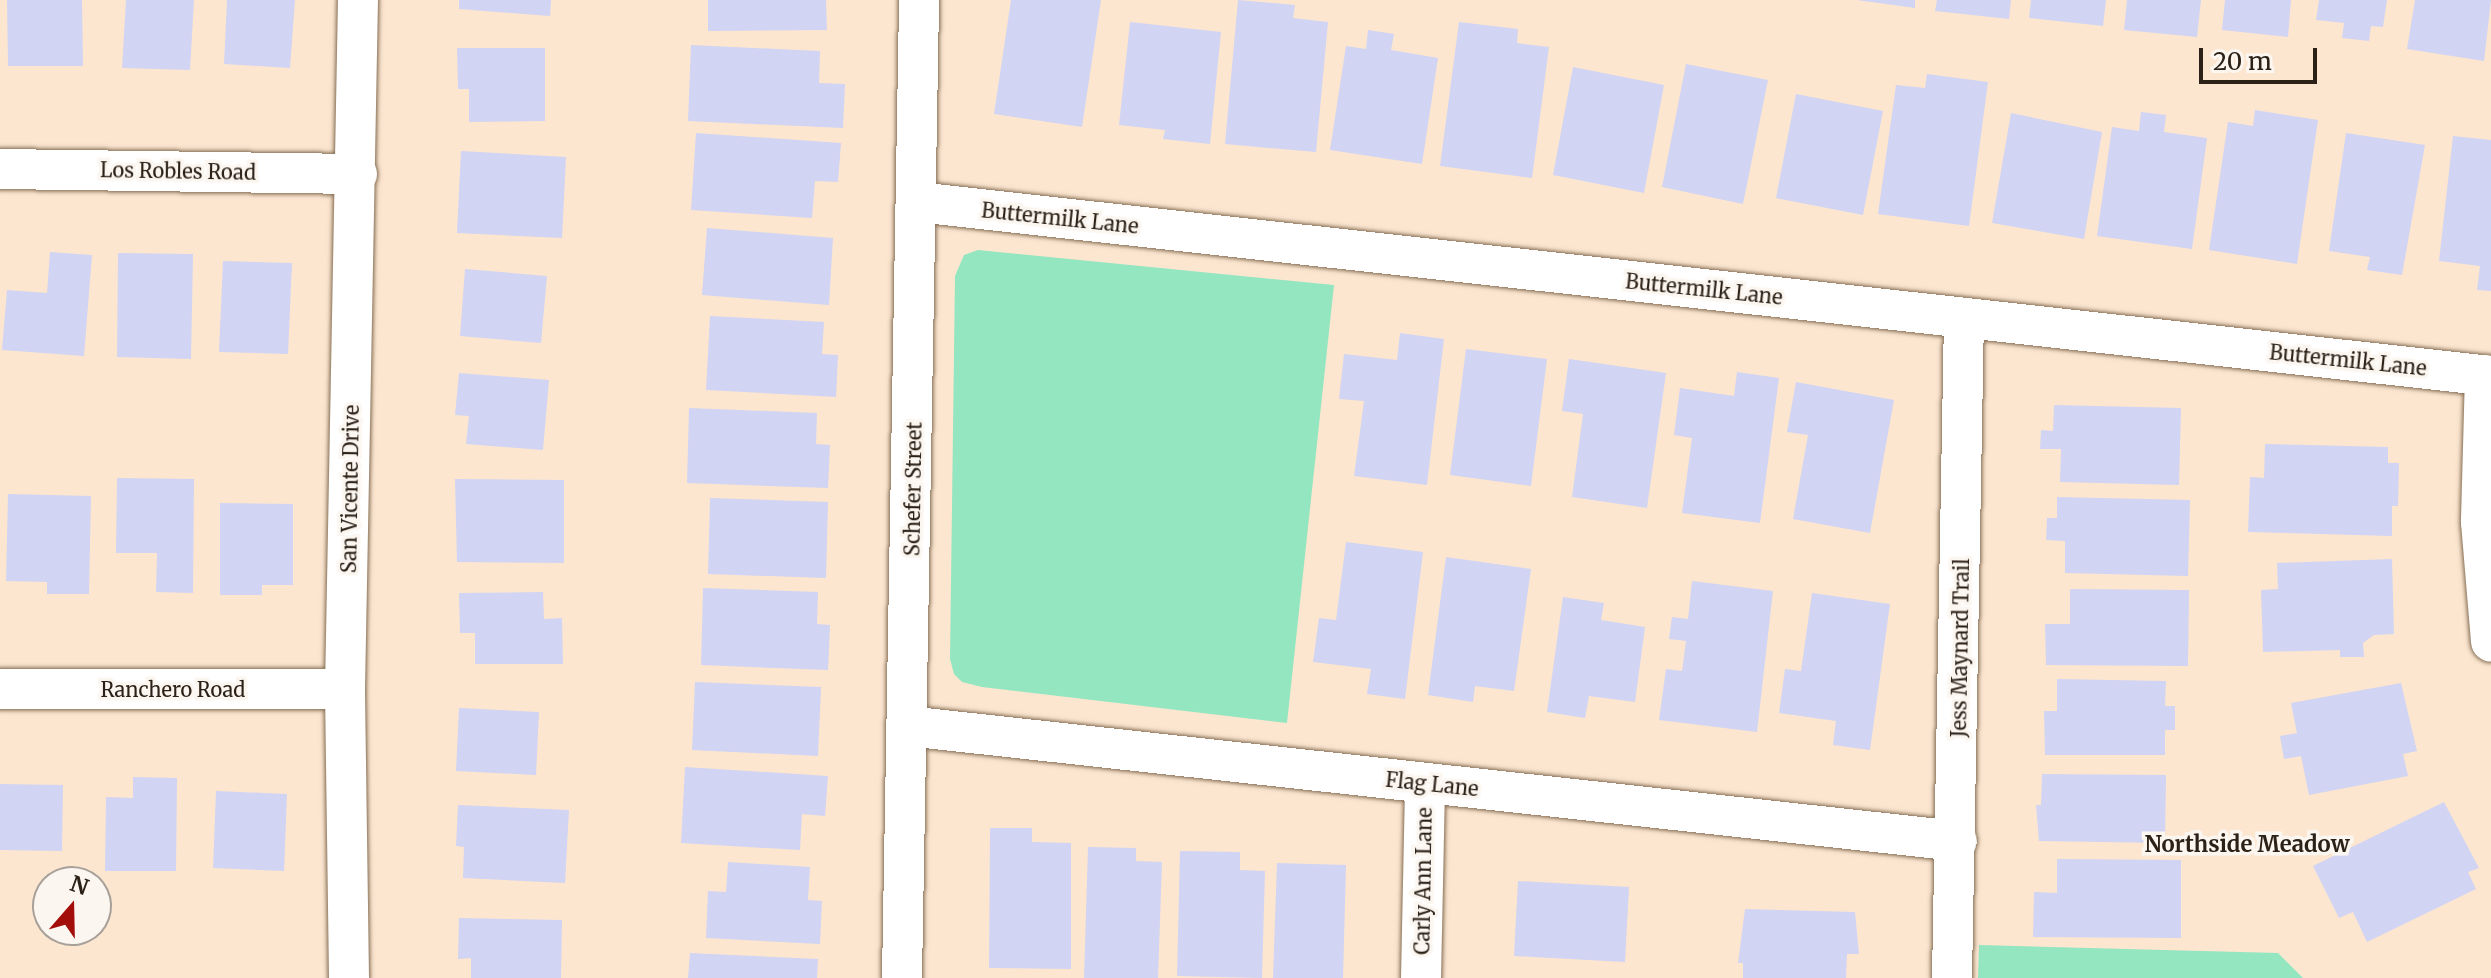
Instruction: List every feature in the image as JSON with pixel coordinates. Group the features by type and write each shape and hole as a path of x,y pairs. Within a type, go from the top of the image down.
{"street":[{"name":"San Vicente Drive","path":"349,978 345,689 358,0"},
{"name":"Schefer Street","path":"902,978 919,0"},
{"name":"Los Robles Road","path":"0,169 357,174"},
{"name":"Buttermilk Lane","path":"917,202 2488,376"},
{"name":"Jess Maynard Trail","path":"1952,978 1957,841 1964,318"},
{"path":"2488,376 2481,522 2491,642"},
{"name":"Ranchero Road","path":"0,689 345,689"},
{"name":"Flag Lane","path":"907,726 1957,841"},
{"name":"Carly Ann Lane","path":"1421,978 1425,783"}],"green space":[{"path":"978,250 1334,285 1287,723 982,687 962,682 954,674 950,659 955,276 964,255"},
{"path":"1979,945 2278,953 2303,978 1978,978"}],"building":[{"path":"7,0 82,0 83,66 8,66"},
{"path":"126,0 194,0 190,70 122,68"},
{"path":"227,0 295,0 290,68 224,64"},
{"path":"459,0 551,0 550,16 459,9"},
{"path":"708,0 826,0 827,30 708,31"},
{"path":"1011,0 1101,0 1082,127 994,114"},
{"path":"1238,0 1295,5 1293,18 1328,22 1316,152 1225,144"},
{"path":"1857,0 1915,0 1915,8"},
{"path":"1937,0 2011,0 2009,19 1935,11"},
{"path":"2031,0 2106,0 2103,26 2029,18"},
{"path":"2127,0 2201,0 2197,37 2124,30"},
{"path":"2225,0 2291,0 2288,37 2222,30"},
{"path":"2319,0 2387,0 2383,27 2371,26 2369,41 2342,38 2344,23 2316,20"},
{"path":"2415,0 2491,0 2484,61 2407,49"},
{"path":"1130,22 1221,32 1210,144 1163,139 1165,130 1119,125"},
{"path":"1459,22 1518,29 1517,43 1549,47 1532,178 1440,166"},
{"path":"1368,30 1394,34 1391,50 1438,58 1422,164 1330,150 1346,46 1366,49"},
{"path":"691,45 820,51 819,83 845,84 843,128 688,121"},
{"path":"457,48 545,48 545,121 469,122 469,89 458,89"},
{"path":"1686,64 1768,80 1743,204 1662,187"},
{"path":"1573,67 1664,85 1644,193 1553,175"},
{"path":"1927,74 1988,82 1969,226 1878,214 1896,85 1925,88"},
{"path":"1796,94 1883,111 1863,215 1776,198"},
{"path":"2255,110 2318,120 2297,264 2209,250 2228,122 2253,126"},
{"path":"2141,112 2166,115 2164,132 2207,138 2192,249 2097,236 2112,127 2139,131"},
{"path":"2011,113 2102,132 2084,239 1992,223"},
{"path":"696,133 841,143 838,182 815,181 812,218 691,210"},
{"path":"2346,133 2425,145 2402,275 2367,270 2370,257 2329,251"},
{"path":"2453,136 2491,140 2491,291 2477,290 2480,266 2439,261"},
{"path":"461,151 566,157 562,238 457,233"},
{"path":"707,228 833,238 829,305 702,295"},
{"path":"50,252 92,255 84,356 2,350 7,290 47,293"},
{"path":"118,253 193,254 191,359 117,357"},
{"path":"223,261 292,263 288,354 219,352"},
{"path":"465,269 547,276 541,343 460,336"},
{"path":"710,316 824,322 822,354 838,355 836,397 706,390"},
{"path":"1400,333 1444,339 1427,485 1354,476 1364,401 1339,399 1344,354 1397,360"},
{"path":"1466,349 1547,359 1531,486 1450,475"},
{"path":"1569,359 1666,373 1647,508 1572,497 1583,414 1562,411"},
{"path":"1737,372 1779,378 1760,523 1682,513 1692,438 1674,435 1680,388 1734,396"},
{"path":"459,373 549,380 543,450 466,444 469,416 455,415"},
{"path":"1796,382 1894,400 1870,533 1793,519 1808,435 1787,432"},
{"path":"2054,405 2181,408 2179,485 2060,482 2061,449 2040,449 2041,430 2053,431"},
{"path":"689,408 817,413 816,444 830,445 828,488 687,483"},
{"path":"2265,444 2388,447 2388,463 2399,463 2398,506 2392,506 2392,536 2248,532 2250,477 2264,478"},
{"path":"117,478 194,479 193,593 156,592 157,553 116,553"},
{"path":"455,479 564,480 564,563 457,562"},
{"path":"8,494 91,496 89,594 47,594 47,582 6,581"},
{"path":"2057,497 2190,500 2188,576 2065,573 2065,541 2046,540 2047,518 2057,518"},
{"path":"710,498 828,502 826,578 708,574"},
{"path":"220,503 293,504 293,585 262,585 262,595 220,595"},
{"path":"1346,542 1423,552 1405,699 1367,694 1371,669 1313,662 1319,618 1336,620"},
{"path":"1446,557 1531,569 1514,691 1475,686 1473,702 1428,695"},
{"path":"2392,559 2394,634 2374,635 2363,643 2364,657 2340,657 2340,650 2263,652 2261,590 2278,589 2277,563"},
{"path":"1692,581 1773,591 1757,732 1659,720 1666,669 1682,671 1686,641 1669,639 1672,617 1688,619"},
{"path":"703,588 818,592 817,624 830,625 828,670 701,665"},
{"path":"2070,589 2189,590 2188,666 2046,665 2045,624 2070,624"},
{"path":"543,592 544,619 562,618 563,664 475,664 475,633 460,633 459,593"},
{"path":"1812,593 1890,604 1870,750 1833,745 1836,721 1779,713 1785,669 1801,671"},
{"path":"1563,597 1604,603 1601,620 1645,627 1635,702 1589,696 1585,718 1547,712"},
{"path":"2057,679 2166,681 2165,706 2175,706 2175,730 2165,730 2165,755 2045,755 2044,711 2057,711"},
{"path":"695,682 821,687 818,756 692,750"},
{"path":"2401,683 2417,751 2403,754 2408,776 2309,795 2301,756 2284,759 2280,736 2297,733 2291,703"},
{"path":"459,708 539,712 536,775 456,771"},
{"path":"685,767 828,776 825,816 802,814 800,850 681,843"},
{"path":"2042,774 2166,775 2165,843 2039,841 2036,805 2041,805"},
{"path":"133,777 177,778 176,871 112,871 112,866 105,866 106,797 133,798"},
{"path":"0,784 63,785 62,851 0,850"},
{"path":"216,791 287,794 284,871 213,868"},
{"path":"2444,802 2479,868 2468,872 2476,889 2367,942 2353,912 2339,918 2313,866"},
{"path":"458,805 569,810 565,883 463,878 464,847 456,846"},
{"path":"990,828 1032,828 1032,842 1071,843 1071,969 989,968"},
{"path":"1088,847 1136,848 1136,861 1162,862 1158,978 1084,978"},
{"path":"1180,851 1240,852 1240,870 1265,871 1262,978 1177,976"},
{"path":"2057,859 2181,860 2181,938 2033,937 2034,892 2057,893"},
{"path":"728,862 810,867 808,900 822,901 820,944 706,938 708,891 726,892"},
{"path":"1277,863 1346,865 1343,978 1273,978"},
{"path":"1518,881 1629,887 1625,962 1514,956"},
{"path":"1745,909 1855,912 1859,954 1847,954 1846,978 1743,978 1743,963 1738,963"},
{"path":"459,918 562,920 561,978 471,978 471,958 458,959"},
{"path":"690,953 818,959 817,978 688,978"}],"district":[{"name":"Northside Meadow","path":"2247,845"}]}
